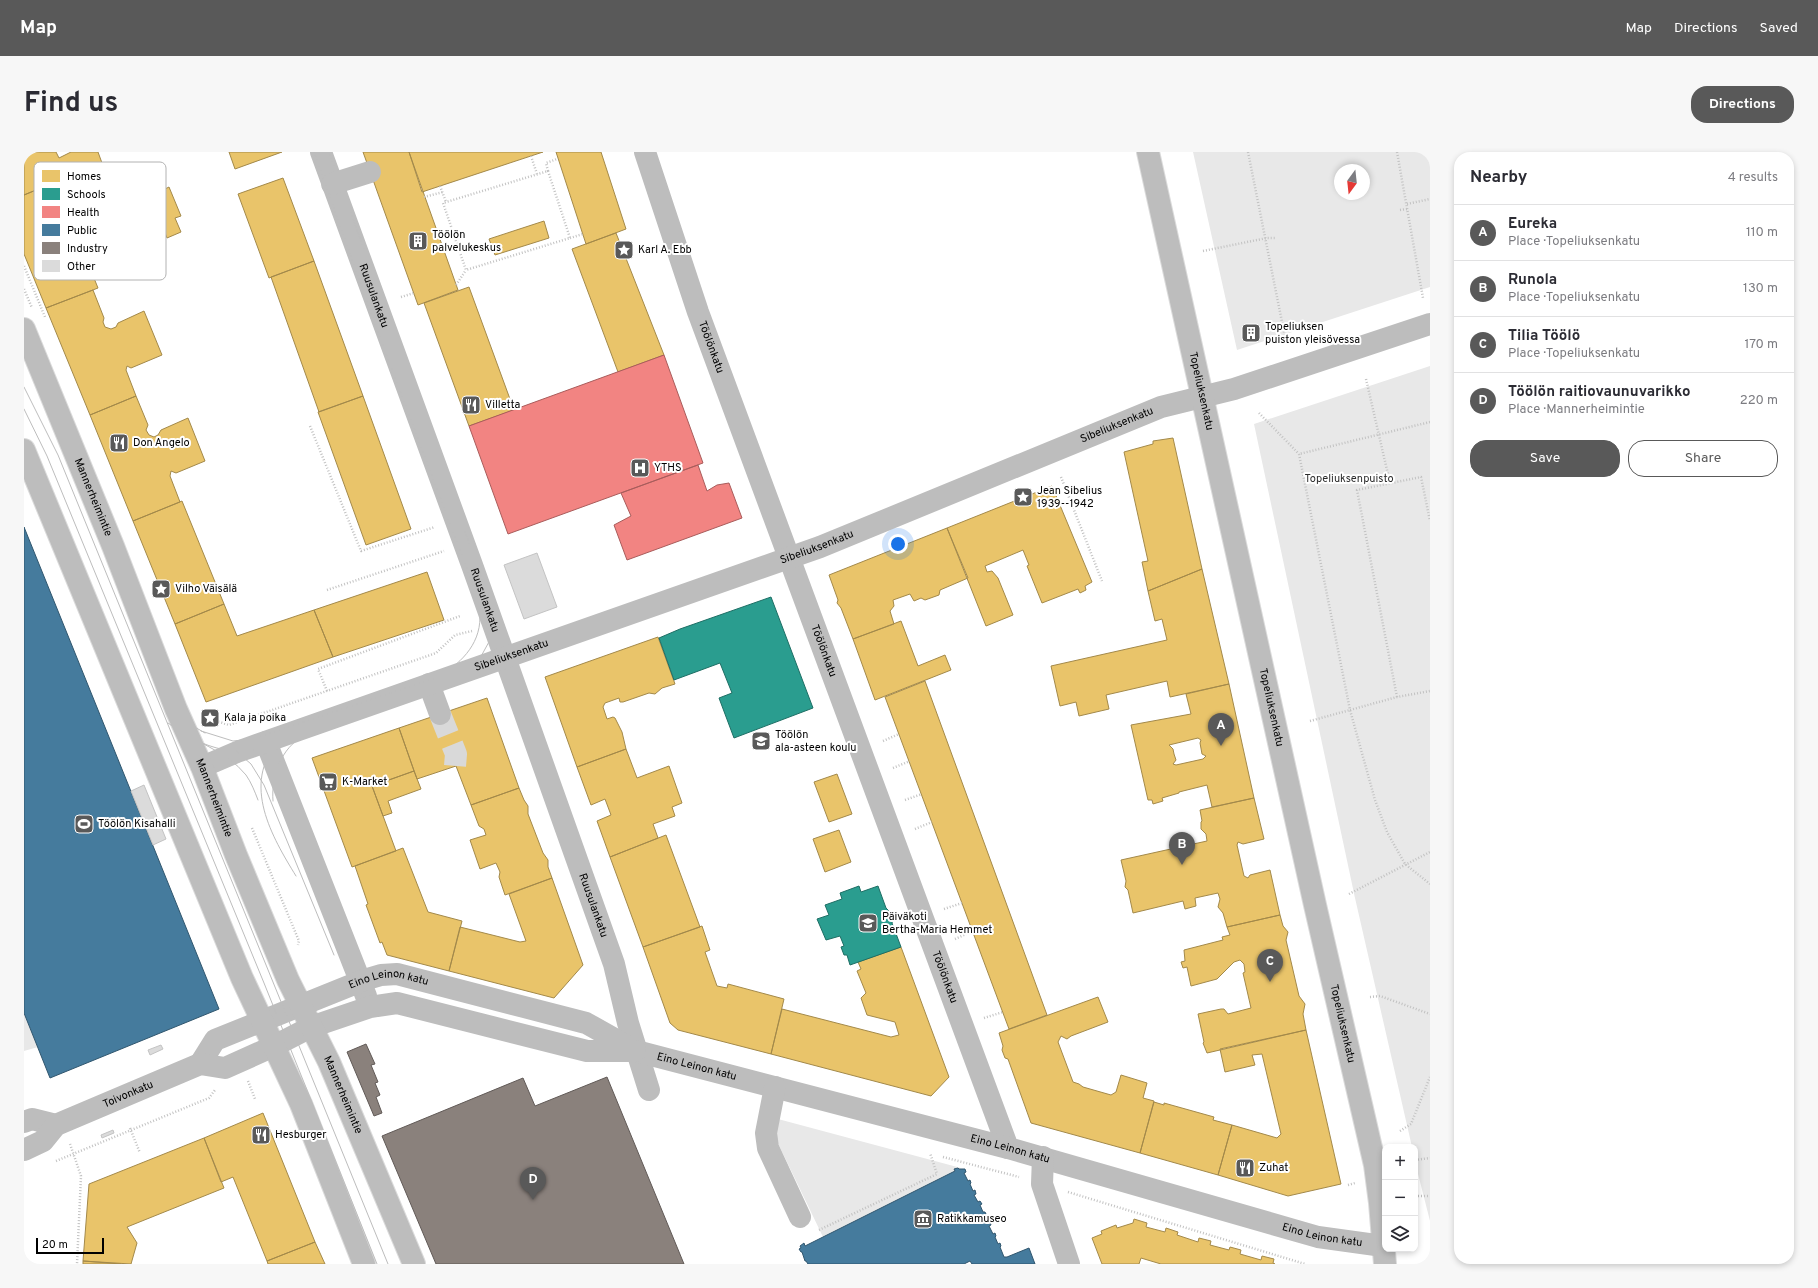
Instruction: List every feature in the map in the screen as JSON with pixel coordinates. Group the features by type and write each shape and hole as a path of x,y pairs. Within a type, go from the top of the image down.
{"street":[{"name":"Ruusulankatu","path":"321,152 614,964 636,1051 650,1090"},
{"name":"Töölönkatu","path":"645,152 698,312 1008,1148"},
{"name":"Topeliuksenkatu","path":"1148,152 1315,905 1375,1165 1384,1255"},
{"path":"332,184 370,172"},
{"name":"Sibeliuksenkatu","path":"202,767 266,742 845,537 1161,407 1244,386 1430,324"},
{"name":"Mannerheimintie","path":"24,329 113,546 176,709 202,767 236,855 300,1005 329,1062 414,1264"},
{"path":"24,450 239,970 301,1104 364,1264"},
{"path":"429,684 440,714"},
{"path":"266,742 370,1007"},
{"name":"Eino Leinon katu","path":"262,1020 360,982 381,975 397,974 586,1023 636,1051"},
{"name":"Eino Leinon katu","path":"274,1046 311,1027 370,1007 397,1003 587,1051 636,1051 1043,1157 1384,1255"},
{"path":"262,1020 215,1040 200,1064 238,1071 274,1046"},
{"name":"Toivonkatu","path":"24,1150 43,1140 56,1125 200,1064"},
{"path":"775,1087 766,1133 768,1148 800,1217"},
{"path":"24,1122 32,1119 56,1125"},
{"path":"1043,1157 1042,1184 1069,1264"}],"path":[{"path":"1248,152 1267,238 1286,342"},
{"path":"1397,152 1423,298"},
{"path":"531,156 537,174"},
{"path":"558,159 546,163 570,238"},
{"path":"466,270 443,203 548,171"},
{"path":"440,186 446,202"},
{"path":"424,197 443,192"},
{"path":"1406,204 1430,199"},
{"path":"1400,210 1407,209"},
{"path":"456,285 466,270 583,234"},
{"path":"1203,251 1267,238 1276,238"},
{"path":"24,266 46,321"},
{"path":"401,297 414,293"},
{"path":"1366,379 1390,483"},
{"path":"1259,413 1299,454 1350,710 1374,800 1387,832 1405,864 1430,884"},
{"path":"1299,454 1430,422"},
{"path":"310,426 361,551 454,520"},
{"path":"1061,477 1102,582"},
{"path":"1397,697 1358,490 1422,478 1430,521"},
{"path":"327,590 463,544"},
{"path":"327,691 318,669 460,616"},
{"path":"204,713 207,719 229,725 436,653 455,635 493,629"},
{"path":"1310,721 1397,697 1430,691"},
{"path":"883,741 899,734"},
{"path":"893,768 910,761"},
{"path":"905,800 922,794"},
{"path":"915,829 932,822"},
{"path":"1349,894 1430,852"},
{"path":"944,909 962,903"},
{"path":"955,939 973,932"},
{"path":"1370,997 1380,996 1430,1014"},
{"path":"984,1018 1002,1012"},
{"path":"54,1161 209,1098 238,1071 255,1099"},
{"path":"1400,1131 1411,1124 1430,1077"},
{"path":"131,1129 140,1153"},
{"path":"70,1144 81,1176 77,1264"},
{"path":"922,1151 936,1155"},
{"path":"816,1231 937,1174 930,1153"},
{"path":"942,1156 1042,1184 1305,1264"},
{"path":"1418,1160 1430,1158"},
{"path":"1418,1196 1430,1196"}],"green space":[{"path":"1193,152 1430,152 1430,287 1237,350"},
{"name":"Topeliuksenpuisto","path":"1430,366 1430,1221 1418,1174 1418,1144 1411,1144 1355,898 1254,424"},
{"path":"24,1013 38,1047 24,1051"},
{"path":"778,1119 961,1168 954,1169 955,1171 823,1237 774,1135"}],"building: Homes":[{"path":"24,152 56,152 59,158 71,152 98,152 102,162 34,162 34,191 24,195"},
{"path":"229,152 282,152 235,169"},
{"name":"Töölön palvelukeskus","path":"363,152 409,152 458,290 418,305"},
{"path":"409,152 543,152 422,192"},
{"path":"556,152 601,152 626,229 586,244"},
{"path":"283,178 314,261 269,278 238,194"},
{"path":"169,187 181,216 175,218 181,232 167,238 166,188"},
{"path":"34,191 34,279 24,254 24,195"},
{"path":"544,221 549,238 495,255 489,239"},
{"path":"616,233 664,355 618,372 572,249"},
{"path":"314,261 363,396 319,412 271,277"},
{"path":"35,280 95,280 98,288 46,308"},
{"path":"469,287 514,410 469,426 424,303"},
{"path":"93,290 104,318 103,322 105,327 111,329 116,327 118,323 144,311 162,355 131,368 127,366 126,370 136,396 90,415 46,308"},
{"path":"136,396 148,425 146,430 149,435 154,437 158,435 161,430 188,418 205,461 176,473 171,471 170,476 180,502 133,521 90,415"},
{"path":"363,396 411,529 366,545 318,412"},
{"path":"1173,438 1202,569 1148,591 1142,562 1148,561 1124,452 1153,444 1153,441"},
{"path":"1052,486 1092,582 1085,586 1086,590 1080,593 1078,589 1042,603 1027,566 1029,565 1023,550 985,566 987,572 992,571 998,578 1013,615 986,626 947,528"},
{"path":"182,501 224,604 175,624 133,521"},
{"path":"947,528 968,578 940,590 939,595 925,600 921,598 914,601 910,594 893,600 894,606 890,611 894,624 853,639 841,608 837,603 838,600 829,575"},
{"path":"1202,569 1229,684 1170,697 1167,681 1106,695 1109,709 1079,716 1076,702 1060,706 1051,666 1167,640 1162,619 1155,621 1148,591"},
{"path":"427,572 444,620 333,657 314,610"},
{"path":"224,604 237,636 314,610 333,657 206,702 175,624"},
{"path":"901,621 918,666 945,655 951,670 875,700 853,639"},
{"path":"658,637 675,684 662,688 655,694 649,693 623,702 620,702 619,698 605,703 603,707 607,719 613,717 615,718 622,732 626,749 577,767 545,677"},
{"path":"925,681 1047,1015 1009,1029 885,697"},
{"path":"1229,684 1254,798 1212,807 1207,785 1179,792 1162,798 1163,801 1153,804 1152,800 1148,800 1131,725 1191,714 1186,694","holes":["1198,738 1201,740 1200,743 1202,754 1206,756 1203,759 1176,765 1173,764 1176,760 1173,749 1169,745"]},
{"path":"487,698 519,788 471,805 456,766 417,779 399,728"},
{"path":"399,728 414,771 372,786 396,851 352,867 312,758"},
{"path":"626,749 637,778 669,766 682,803 672,807 675,816 653,824 658,838 610,857 597,821 611,815 605,799 591,805 577,767"},
{"path":"414,771 421,789 388,801 392,813 383,816 372,786"},
{"path":"837,774 852,814 829,822 814,782"},
{"path":"519,788 528,806 528,814 543,853 548,860 548,867 552,878 505,895 499,877 500,872 496,863 480,869 470,840 486,835 484,829 479,826 471,805"},
{"path":"1254,798 1264,839 1243,844 1238,842 1237,845 1244,876 1248,878 1250,875 1270,870 1280,915 1227,927 1223,913 1218,907 1220,899 1218,893 1195,898 1196,906 1185,909 1183,901 1133,913 1128,890 1125,887 1126,881 1121,860 1207,841 1206,834 1201,829 1202,821 1200,810"},
{"path":"839,830 851,862 825,872 813,839"},
{"path":"666,835 700,927 643,947 610,857"},
{"path":"403,848 428,912 462,921 449,971 387,955 382,942 380,943 366,905 368,904 355,866"},
{"path":"552,878 583,965 554,998 449,971 460,927 520,942 526,941 509,894"},
{"path":"1280,915 1283,926 1288,932 1286,940 1299,996 1305,1004 1303,1014 1306,1030 1207,1053 1203,1043 1198,1014 1224,1009 1228,1014 1251,1008 1243,973 1245,972 1244,964 1240,960 1234,962 1217,979 1191,986 1187,967 1183,968 1181,962 1185,961 1184,950 1223,940 1222,937 1230,935 1227,927"},
{"path":"702,926 710,950 705,952 717,986 727,988 728,984 784,999 771,1054 678,1030 670,1023 643,947"},
{"path":"901,947 949,1077 931,1096 771,1054 782,1009 891,1037 899,1035 895,1022 867,1015 861,998 866,993 857,971 861,969 858,962"},
{"path":"1098,997 1108,1022 1071,1036 1067,1039 1061,1036 1058,1042 1073,1082 1083,1087 1111,1095 1116,1092 1121,1075 1147,1083 1143,1098 1154,1101 1140,1153 1031,1123 1008,1059 1005,1058 1002,1050 1003,1046 999,1033"},
{"path":"1306,1030 1341,1184 1288,1196 1218,1175 1232,1125 1277,1138 1281,1134 1262,1054 1252,1055 1255,1065 1225,1072 1220,1049"},
{"path":"1154,1102 1164,1105 1164,1103 1214,1117 1213,1120 1232,1125 1218,1175 1140,1153"},
{"path":"263,1113 315,1242 267,1261 233,1177 221,1182 204,1138"},
{"path":"204,1138 224,1188 127,1227 137,1243 131,1264 83,1261 89,1184"},
{"path":"1134,1219 1147,1223 1146,1227 1165,1232 1166,1228 1178,1232 1177,1235 1198,1242 1199,1238 1211,1241 1210,1245 1229,1250 1230,1247 1241,1250 1240,1254 1261,1260 1262,1256 1274,1259 1273,1263 1275,1264 1161,1264 1141,1258 1139,1264 1102,1264 1092,1238 1102,1234 1101,1231 1116,1225 1117,1228 1133,1223"},
{"path":"315,1242 325,1264 268,1264 267,1261"},
{"path":"83,1261 121,1264 83,1264"}],"building: Schools":[{"path":"771,597 813,708 734,738 719,698 732,693 720,663 674,680 659,638 680,629"},
{"path":"859,886 861,892 878,886 886,908 894,916 892,923 901,947 850,965 847,955 844,955 841,947 844,946 840,936 826,940 817,919 829,915 825,905 842,899 840,893"}],"building: Health":[{"path":"664,355 703,463 508,534 469,426"},
{"path":"698,465 707,491 717,485 729,483 742,518 627,560 614,525 631,516 621,493"}],"building: Public":[{"name":"Töölön Kisahalli","path":"24,527 219,1009 50,1078 24,1013"},
{"name":"Ratikkamuseo","path":"954,1169 965,1169 966,1172 964,1173 968,1181 970,1180 973,1191 975,1190 976,1194 974,1195 978,1202 980,1201 982,1204 980,1205 983,1212 986,1214 984,1215 988,1223 990,1222 991,1225 989,1226 993,1234 995,1233 998,1244 1000,1243 1004,1257 1029,1248 1035,1264 972,1264 970,1261 964,1264 808,1264 805,1261 802,1252 799,1249 804,1243 805,1246 955,1171"}],"building: Industry":[{"path":"366,1044 375,1064 371,1065 378,1082 375,1083 380,1095 376,1097 382,1113 374,1116 347,1052"},
{"path":"607,1077 684,1264 436,1264 382,1136 523,1078 535,1106"}],"building: Other":[{"name":"Topeliuksen puiston yleisövessa","path":"1252,329 1254,335 1249,336 1248,331"},
{"path":"537,553 557,607 524,619 504,565"},
{"path":"144,785 166,839 153,845 131,791"},
{"path":"161,1045 163,1049 150,1055 148,1050"},
{"path":"113,1130 114,1133 102,1138 101,1135"}],"tunnel":[{"path":"440,714 456,754 455,766"}],"tram line":[{"path":"201,731 233,741 252,739 436,678 453,667 467,654 472,646 479,627 480,610 475,590 376,327 314,152"},
{"path":"202,743 216,748 230,750 243,751 258,749 439,687 463,675 479,660 490,640 493,629 486,590 329,152"},
{"path":"24,387 58,455 388,1264"},
{"path":"24,409 47,456 264,983 377,1264"},
{"path":"162,701 174,715 205,733"},
{"path":"168,723 229,759 238,766 248,778 258,800"},
{"path":"273,801 274,782 279,764 289,747 304,736"},
{"path":"278,742 267,758 262,775 261,793 264,810 270,828 296,876"},
{"path":"236,751 251,764 264,785 334,955"}],"place":[{"name":"Töölön palvelukeskus","path":"418,241"},
{"name":"Karl A. Ebb","path":"624,250"},
{"name":"Topeliuksen puiston yleisövessa","path":"1251,333"},
{"name":"Villetta","path":"471,405"},
{"name":"Don Angelo","path":"119,443"},
{"name":"YTHS","path":"640,468"},
{"name":"Jean Sibelius 1939--1942","path":"1023,497"},
{"name":"Vilho Väisälä","path":"161,589"},
{"name":"Kala ja poika","path":"210,718"},
{"name":"Töölön ala-asteen koulu","path":"761,741"},
{"name":"Eureka","path":"1221,746"},
{"name":"K-Market","path":"328,782"},
{"name":"Töölön Kisahalli","path":"84,824"},
{"name":"Runola","path":"1182,865"},
{"name":"Päiväkoti Bertha-Maria Hemmet","path":"868,923"},
{"name":"Tilia Töölö","path":"1270,982"},
{"name":"Hesburger","path":"261,1135"},
{"name":"Zuhat","path":"1245,1168"},
{"name":"Töölön raitiovaunuvarikko","path":"533,1200"},
{"name":"Ratikkamuseo","path":"923,1219"}]}
